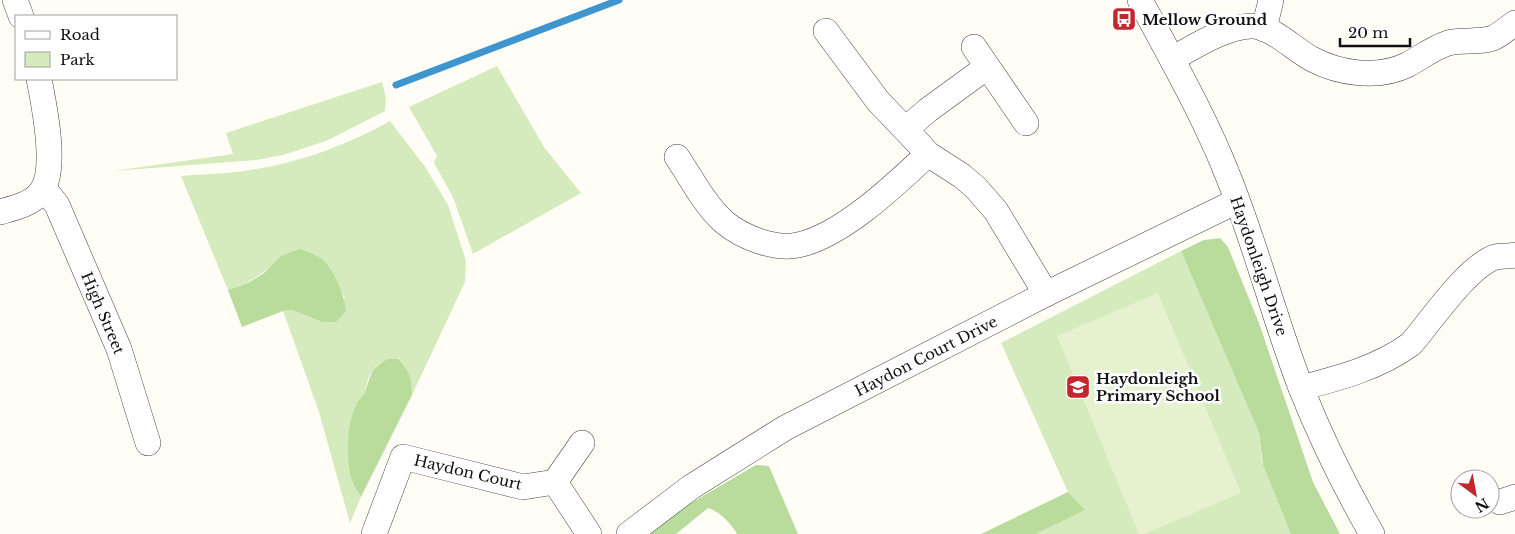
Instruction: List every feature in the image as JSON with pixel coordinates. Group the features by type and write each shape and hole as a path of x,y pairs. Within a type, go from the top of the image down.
{"street":[{"path":"16,0 21,15"},
{"name":"Haydonleigh Drive","path":"1140,0 1212,140 1237,201 1301,388 1344,482 1372,534"},
{"path":"1264,29 1271,0"},
{"path":"1172,59 1224,32 1253,26 1264,29 1312,60 1340,69 1366,74 1379,73 1392,71 1406,65 1448,43 1493,38 1515,23"},
{"path":"826,31 878,101 928,154 962,176 986,198 996,211 1046,294"},
{"path":"906,129 928,110 980,57 1026,123"},
{"path":"0,212 35,198 44,186 49,147 39,80"},
{"path":"677,157 702,196 724,222 736,230 764,242 788,246 811,241 848,221 888,190 928,154"},
{"name":"High Street","path":"44,186 57,205 115,340 134,392 148,443"},
{"name":"Haydon Court Drive","path":"629,534 691,487 785,428 1046,294 1237,201"},
{"path":"1301,388 1362,369 1401,351 1411,344 1467,278 1481,266 1496,257 1515,255"},
{"path":"582,443 555,482 589,534"},
{"name":"Haydon Court","path":"374,534 403,457 523,487 555,482"}],"green space":[{"path":"497,66 544,147 581,193 473,254 453,197 434,163 437,156 409,107"},
{"path":"382,82 386,98 385,111 326,141 283,155 256,160 113,171 233,154 226,133"},
{"path":"390,121 426,168 448,205 466,261 465,282 412,395 410,376 398,359 387,359 376,366 369,376 364,395 357,403 352,417 349,433 352,482 361,497 350,523 319,412 283,311 292,310 322,322 345,298 339,288 272,266 247,283 228,290 181,176 241,171 286,163 340,145"},
{"path":"1220,238 1228,247 1259,323 1313,482 1340,534 1291,534 1263,465 1259,433 1181,251 1204,240"},
{"path":"299,249 319,257 332,271 344,299 346,311 336,322 322,322 292,310 283,311 242,327 228,290 248,283 264,273 281,256"},
{"path":"1181,251 1259,433 1262,462 1291,534 1036,534 1084,510 1068,492 1001,343"},
{"path":"1158,293 1241,493 1144,534 1139,534 1057,336"},
{"path":"387,359 398,359 405,368 410,376 412,395 361,497 353,483 350,472 348,443 350,423 356,405 365,392 372,373"},
{"path":"756,465 769,466 798,534 737,534 725,518 708,508 676,534 649,534 679,510"},
{"path":"1068,492 1085,510 1036,534 981,534"}],"waterway":[{"path":"396,85 619,0"}],"place":[{"name":"Mellow Ground","path":"1124,19"},
{"name":"Haydonleigh Primary School","path":"1078,387"}]}
